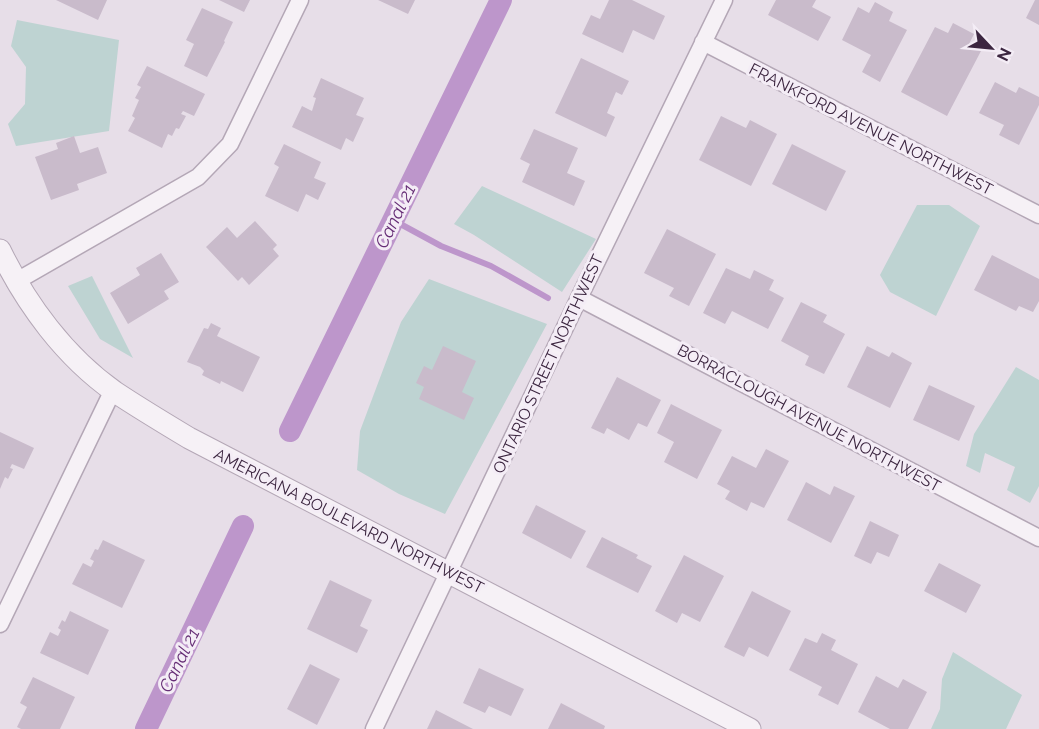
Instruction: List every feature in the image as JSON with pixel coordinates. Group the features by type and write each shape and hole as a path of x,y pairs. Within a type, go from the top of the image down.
{"street":[{"path":"15,282 198,177 230,144 300,0"},
{"name":"ONTARIO STREET NORTHWEST","path":"374,729 724,0"},
{"name":"FRANKFORD AVENUE NORTHWEST","path":"703,42 1039,215"},
{"name":"AMERICANA BOULEVARD NORTHWEST","path":"0,250 15,282 66,350 113,390 189,438 750,729"},
{"name":"BORRACLOUGH AVENUE NORTHWEST","path":"579,298 1039,538"},
{"path":"0,624 113,390"}],"shaded area":[{"path":"17,20 119,40 109,131 16,146 8,124 25,104 26,67 11,46"},
{"path":"482,186 596,239 562,292 454,224"},
{"path":"917,205 949,205 980,226 936,316 890,292 880,275"},
{"path":"92,276 133,358 100,339 68,286"},
{"path":"429,279 547,324 445,514 399,494 357,470 360,431 401,322"},
{"path":"1016,367 1039,380 1039,486 1030,503 1007,490 1015,467 985,453 980,473 966,466 974,434"},
{"path":"953,652 1022,695 1006,729 931,729 940,709 942,679"}],"building":[{"path":"56,0 107,0 98,20"},
{"path":"219,0 250,0 244,12"},
{"path":"378,0 415,0 408,14"},
{"path":"609,0 632,0 665,16 654,40 633,30 623,53 582,34 591,15 600,19"},
{"path":"776,0 816,0 812,7 831,17 818,41 768,15"},
{"path":"1035,0 1039,0 1039,25 1026,18"},
{"path":"875,2 893,12 889,21 907,30 880,82 862,72 871,55 842,40 858,7 869,13"},
{"path":"202,8 233,22 207,77 184,66 194,44 186,40"},
{"path":"953,23 974,34 969,44 981,51 947,116 901,92 935,27 948,33"},
{"path":"581,58 629,81 622,95 616,92 607,113 615,117 606,137 555,113"},
{"path":"147,66 205,94 194,116 183,111 181,114 186,116 179,129 176,128 172,136 168,134 162,148 128,131 135,118 132,116 139,100 135,98 141,87 137,85"},
{"path":"321,78 364,98 356,115 364,118 353,142 346,138 341,150 292,127 302,106 312,111 316,98 313,97"},
{"path":"995,82 1016,93 1019,87 1039,97 1039,105 1019,145 999,135 1004,125 979,113"},
{"path":"721,116 746,128 750,120 777,134 751,186 699,160"},
{"path":"534,129 578,148 567,173 585,181 574,206 522,182 530,164 520,159"},
{"path":"74,136 80,153 98,147 107,173 77,184 79,190 51,200 35,157 58,149 56,143"},
{"path":"284,144 321,162 314,178 326,183 318,200 306,194 298,212 265,196 279,167 274,164"},
{"path":"792,144 846,171 826,211 772,184"},
{"path":"255,221 277,245 273,249 279,256 249,285 242,277 238,281 206,247 227,227 237,238"},
{"path":"667,229 716,254 689,306 669,296 674,288 644,273"},
{"path":"161,253 179,282 164,291 169,299 128,324 110,293 140,275 136,268"},
{"path":"992,255 1039,279 1039,301 1033,312 1019,306 1016,311 974,290"},
{"path":"726,268 750,279 754,270 774,280 769,290 784,298 768,329 732,311 725,324 703,313"},
{"path":"801,302 827,315 823,322 845,334 824,374 805,365 809,356 781,341"},
{"path":"211,323 221,328 217,336 260,357 243,392 202,375 204,371 200,367 187,362 204,328 208,329"},
{"path":"443,346 476,361 462,392 474,398 464,420 419,399 424,387 416,383 424,366 432,370"},
{"path":"867,346 889,357 892,352 912,363 890,408 847,387"},
{"path":"617,377 661,400 647,427 638,423 629,440 607,428 604,434 591,428"},
{"path":"929,385 975,406 959,441 913,420"},
{"path":"671,404 722,430 697,479 664,462 674,442 657,433"},
{"path":"0,432 34,448 24,469 12,464 10,468 13,469 8,479 5,477 0,489"},
{"path":"766,449 789,461 764,508 751,502 747,511 725,499 730,491 717,484 732,456 756,468"},
{"path":"806,482 830,495 834,486 855,496 831,543 787,520"},
{"path":"536,505 586,531 571,559 522,533"},
{"path":"870,521 899,535 889,557 877,552 871,564 854,556"},
{"path":"602,537 638,555 636,558 652,566 638,593 586,567"},
{"path":"103,540 145,560 122,608 72,584 83,563 91,567 94,561 90,559"},
{"path":"684,555 724,576 700,622 682,613 677,623 655,611"},
{"path":"939,563 981,585 966,613 924,591"},
{"path":"330,580 372,600 360,626 368,630 357,653 307,629"},
{"path":"752,591 791,611 768,657 749,647 744,657 724,647"},
{"path":"70,611 109,630 88,675 40,653 50,632 58,636 61,630 58,628 62,620 65,622"},
{"path":"822,633 836,640 831,650 858,664 838,705 818,695 822,687 789,670 805,638 817,643"},
{"path":"310,664 340,679 317,725 287,709"},
{"path":"479,668 524,689 511,716 489,706 485,713 463,703"},
{"path":"876,676 898,688 903,679 927,692 908,729 890,729 858,712"},
{"path":"33,677 75,697 60,729 21,729 17,727 27,707 20,703"},
{"path":"561,703 605,726 604,729 548,729"},
{"path":"436,710 473,729 427,729"}],"waterway":[{"name":"Canal 21","path":"290,431 501,0"},
{"path":"393,220 441,246 491,266 548,298"},
{"name":"Canal 21","path":"146,729 243,526"}]}
